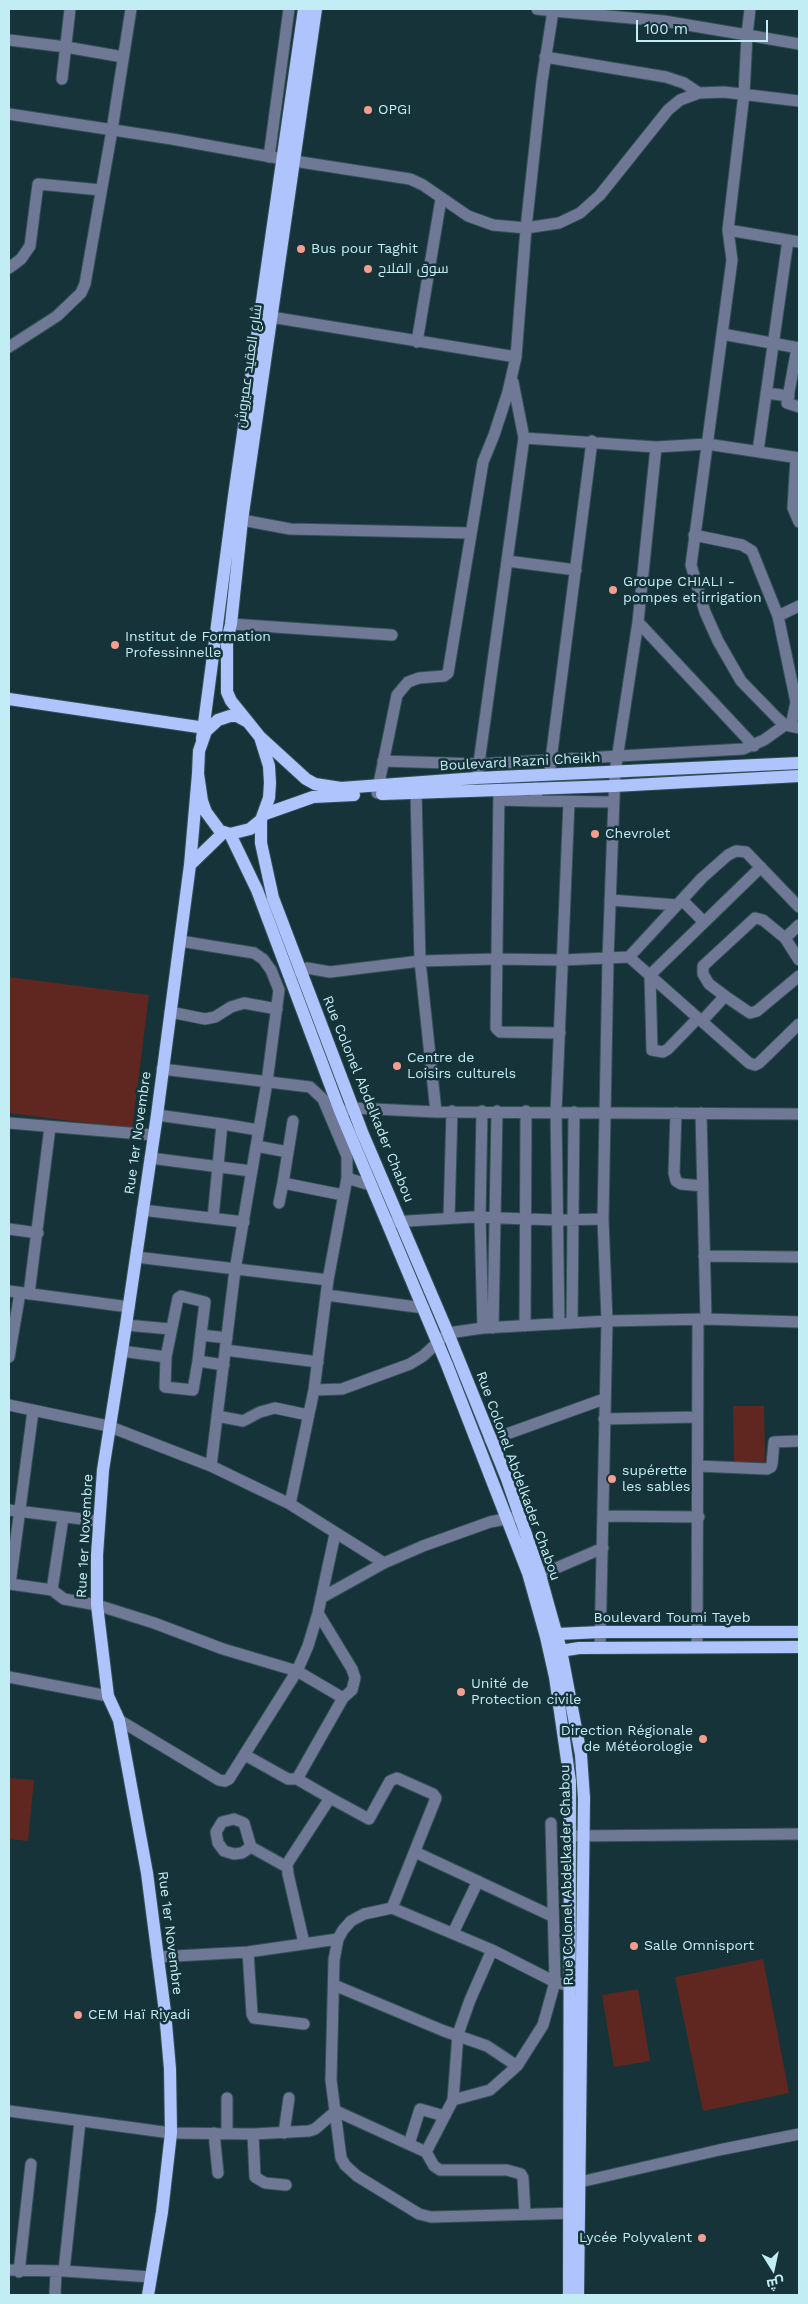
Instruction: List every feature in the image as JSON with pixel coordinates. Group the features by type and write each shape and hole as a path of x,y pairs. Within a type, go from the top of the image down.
{"main road":[{"name":"شارع العقيد عميروش","path":"248,722 230,701 227,692 227,641 231,624 242,520 271,317 304,9"},
{"name":"شارع العقيد عميروش","path":"207,730 213,651 234,496 288,160 316,9"},
{"path":"9,699 207,730 230,716 237,716 248,722 260,737 265,751 269,774 269,798 263,817 250,829 227,833 190,866"},
{"path":"207,730 198,774 202,801 213,824 227,833"},
{"name":"Boulevard Razni Cheikh","path":"260,737 292,767 315,784 341,788 499,795 537,794 614,786 799,776"},
{"name":"Boulevard Razni Cheikh","path":"263,817 314,797 477,778 799,764"},
{"name":"Rue 1er Novembre","path":"148,2295 162,2212 171,2133 170,2069 165,2012 147,1873 119,1720 108,1696 97,1605 98,1521 108,1426 129,1307 157,1115 190,866 198,774"},
{"name":"Rue Colonel Abdelkader Chabou","path":"263,817 261,843 272,898 353,1108 448,1333 520,1516 540,1575 551,1636 581,1754 578,1836 574,2213 569,2295"},
{"name":"Rue Colonel Abdelkader Chabou","path":"227,833 257,890 340,1111 386,1224 424,1308 551,1636"},
{"name":"Boulevard Toumi Tayeb","path":"551,1636 601,1632 799,1632"},
{"path":"555,1651 600,1648 799,1647"},
{"name":"Rue Colonel Abdelkader Chabou","path":"577,1988 580,2182 574,2213 578,2295"}],"street":[{"path":"62,79 70,9"},
{"path":"9,333 12,346 57,316 81,293 88,275 131,9"},
{"path":"269,157 289,9"},
{"path":"537,9 664,21 799,44"},
{"path":"664,21 666,9"},
{"path":"750,9 744,94 728,230 732,260 691,565 692,575 718,641 741,681 778,720 792,726"},
{"path":"377,790 397,695 402,686 419,678 437,678 448,673 483,462 494,435 512,377 516,357 526,228 545,57 553,10"},
{"path":"286,28 301,30"},
{"path":"9,40 66,46 123,57"},
{"path":"545,57 666,76 684,83 699,93"},
{"path":"9,114 410,179 423,185 441,199 482,222 506,228 526,228 559,223 580,213 600,195 673,105 699,93 724,92 799,101"},
{"path":"9,268 21,259 30,246 38,184 102,190"},
{"path":"417,342 441,199"},
{"path":"728,230 794,241 773,344 758,451"},
{"path":"271,317 516,357"},
{"path":"722,334 798,348 790,396 787,403 799,407"},
{"path":"477,778 524,438 512,377"},
{"path":"766,393 790,396"},
{"path":"524,438 592,441 656,447 707,444 798,458 793,508 799,522"},
{"path":"549,774 592,441"},
{"path":"600,1648 604,1548 604,1399 607,1321 603,1219 608,959 614,786 638,622 656,447"},
{"path":"242,520 290,529 470,533"},
{"path":"694,534 742,545 752,551 778,616 796,702 792,726"},
{"path":"507,561 576,570"},
{"path":"778,616 799,606"},
{"path":"638,622 754,746"},
{"path":"231,624 392,635"},
{"path":"383,761 479,764 618,755 743,750 792,726"},
{"path":"416,792 420,960 436,1112"},
{"path":"537,794 569,802 614,802"},
{"path":"499,795 496,1028 500,1032 560,1033"},
{"path":"559,1324 556,1220 556,1112 569,802"},
{"path":"300,972 307,968 330,972 420,960 563,960 630,957 702,878 728,855 736,852 746,852 799,907"},
{"path":"725,996 668,1049 663,1052 652,1050 650,975 761,867"},
{"path":"610,900 679,902 704,922"},
{"path":"799,960 785,938 759,917 752,919 703,966 703,974 709,984 750,1013 757,1011 799,976"},
{"path":"785,938 799,925"},
{"path":"180,941 254,953 263,959 271,970 280,990 267,1082 235,1270 210,1466"},
{"path":"630,957 748,1063 755,1065 765,1058 799,1024"},
{"path":"170,1012 204,1019 215,1017 232,1007 244,1003 277,1009"},
{"path":"162,1069 310,1087 320,1095 347,1156 347,1178 328,1280 314,1390 290,1504"},
{"path":"340,1111 353,1108 436,1112 799,1114"},
{"path":"449,1218 452,1111"},
{"path":"482,1111 480,1217 488,1328"},
{"path":"488,1328 495,1218 497,1111"},
{"path":"525,1326 524,1218 526,1111"},
{"path":"572,1323 574,1112"},
{"path":"676,1112 674,1173 676,1181 681,1184 703,1186"},
{"path":"697,1647 699,1517 697,1417 704,1256 702,1113"},
{"path":"157,1115 258,1130"},
{"path":"279,1203 294,1121"},
{"path":"9,1123 153,1135"},
{"path":"212,1218 222,1124"},
{"path":"9,1357 19,1293 38,1233 50,1127"},
{"path":"256,1146 288,1152"},
{"path":"150,1158 251,1171"},
{"path":"347,1178 370,1184"},
{"path":"283,1183 344,1195"},
{"path":"142,1210 244,1222"},
{"path":"386,1224 401,1220 480,1217 556,1220 603,1219"},
{"path":"9,1229 38,1233"},
{"path":"704,1256 799,1257"},
{"path":"136,1257 328,1280"},
{"path":"19,1293 129,1307"},
{"path":"326,1295 424,1308"},
{"path":"181,1296 205,1302 194,1390 169,1389 164,1383 170,1329 177,1301 181,1296"},
{"path":"314,1390 342,1389 410,1364 448,1333 488,1328 607,1321 702,1319 799,1322"},
{"path":"126,1325 170,1329"},
{"path":"201,1335 227,1338"},
{"path":"225,1350 318,1362"},
{"path":"121,1351 166,1357"},
{"path":"198,1361 224,1365"},
{"path":"490,1440 604,1399"},
{"path":"9,1405 108,1426 210,1466 290,1504 384,1563"},
{"path":"217,1416 243,1421 260,1412 275,1408 308,1415"},
{"path":"33,1411 13,1510 9,1584 52,1590 64,1599 97,1605 154,1623 223,1649 297,1671 343,1698"},
{"path":"604,1419 697,1417"},
{"path":"698,1466 767,1469 771,1467 774,1442 799,1441"},
{"path":"13,1510 63,1518 98,1521"},
{"path":"321,1598 384,1563 423,1546 490,1522 520,1516"},
{"path":"604,1516 699,1517"},
{"path":"52,1590 63,1518"},
{"path":"119,1720 219,1780 225,1782 230,1779 297,1671 308,1646 318,1613 335,1534"},
{"path":"540,1575 604,1548"},
{"path":"296,1779 343,1698 352,1690 355,1678 352,1669 318,1613"},
{"path":"9,1677 108,1696"},
{"path":"245,1755 288,1779 296,1779 368,1819 390,1781 397,1778 433,1794 436,1801 392,1908"},
{"path":"304,1943 287,1867 330,1798"},
{"path":"453,2100 490,2090 517,2066 543,2025 555,1982 551,1823"},
{"path":"578,1836 799,1834"},
{"path":"251,1847 287,1867"},
{"path":"415,1852 552,1916"},
{"path":"453,1933 478,1881"},
{"path":"574,2213 431,2217 419,2214 349,2171 341,2158 331,2080 334,1960 338,1940 356,1917 392,1908 492,1950 555,1982 577,1988"},
{"path":"157,1957 248,1952 304,1943 338,1940"},
{"path":"426,2152 453,2100 458,2034 470,2000 492,1950"},
{"path":"248,1952 252,2014 254,2018 304,2024"},
{"path":"334,1985 444,2031 458,2034 487,2046 517,2066"},
{"path":"227,2098 227,2133"},
{"path":"284,2133 289,2098"},
{"path":"409,2144 420,2110 444,2116"},
{"path":"9,2111 171,2133 252,2134 301,2133 315,2129 336,2111"},
{"path":"336,2111 426,2152 434,2166 440,2170 507,2170 520,2174 523,2178 525,2214"},
{"path":"55,2295 60,2271 80,2121"},
{"path":"214,2133 218,2173"},
{"path":"252,2134 255,2177 265,2183 286,2185"},
{"path":"580,2182 799,2134"},
{"path":"31,2164 27,2220 14,2271 60,2271 151,2277"}],"shaded area":[{"path":"9,977 149,995 132,1129 9,1113"},
{"path":"733,1406 764,1406 765,1465 734,1466"},
{"path":"9,1778 34,1780 28,1841 9,1839"},
{"path":"763,1959 789,2093 703,2111 675,1977"},
{"path":"638,1989 650,2061 614,2067 602,1995"}],"place":[{"name":"OPGI","path":"368,110"},
{"name":"Bus pour Taghit","path":"301,249"},
{"name":"سوق الفلاح","path":"368,269"},
{"name":"Groupe CHIALI - pompes et irrigation","path":"613,590"},
{"name":"Institut de Formation Professinnelle","path":"115,645"},
{"name":"Chevrolet","path":"595,834"},
{"name":"Centre de Loisirs culturels","path":"397,1066"},
{"name":"supérette les sables","path":"612,1479"},
{"name":"Unité de Protection civile","path":"461,1692"},
{"name":"Direction Régionale de Météorologie","path":"703,1739"},
{"name":"Salle Omnisport","path":"634,1946"},
{"name":"CEM Haï Riyadi","path":"78,2015"},
{"name":"Lycée Polyvalent","path":"702,2238"}]}
